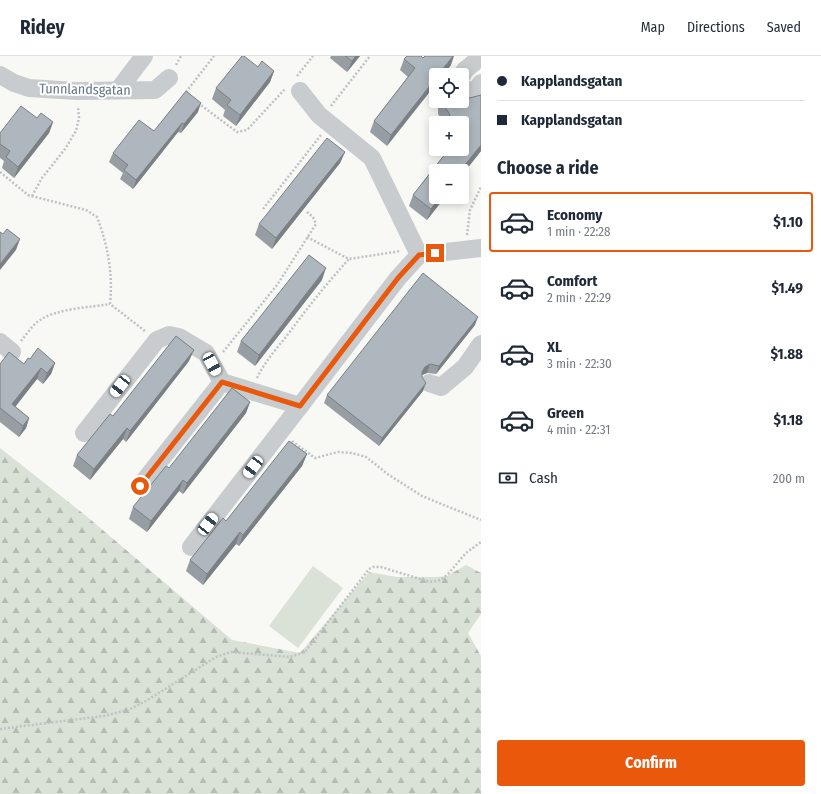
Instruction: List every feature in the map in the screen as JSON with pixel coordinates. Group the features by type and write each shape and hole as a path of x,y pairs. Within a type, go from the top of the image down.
{"street":[{"path":"119,89 144,56"},
{"path":"467,68 481,57"},
{"name":"Tunnlandsgatan","path":"0,75 14,83 30,88 77,91 119,89 155,90 169,78"},
{"path":"469,91 474,91 481,83"},
{"path":"293,90 319,115 372,158 417,252"},
{"path":"417,252 474,249"},
{"path":"191,547 417,252"},
{"path":"84,433 157,340 169,336 179,337 206,353 222,382 300,406"},
{"path":"429,383 441,387 465,367 481,344"},
{"path":"140,486 222,382"}],"path":[{"path":"186,92 214,56"},
{"path":"169,78 191,97"},
{"path":"196,101 237,132 247,130 293,90"},
{"path":"32,196 42,178 65,149 76,131 79,118 77,91"},
{"path":"0,172 28,195 86,210 97,216 109,255 112,283 110,304"},
{"path":"474,249 467,225 470,210 481,187"},
{"path":"212,364 277,285 316,224 313,217 307,212"},
{"path":"307,237 345,258 417,252"},
{"path":"253,392 260,370 349,258"},
{"path":"6,347 40,320 53,314 110,304 157,340"},
{"path":"280,432 315,458 338,452 352,453 366,457 389,475 422,496 481,520"},
{"path":"0,729 104,716 128,710 146,701 216,657 230,652 290,657 305,652 369,569 373,567 381,567 430,582 441,580 466,553 481,542"}],"green space":[{"path":"0,448 85,515 232,640 300,653 369,572 397,577 435,577 447,576 466,565 481,573 481,614 468,633 481,656 481,794 0,794"},
{"path":"313,566 343,588 298,648 269,626"}],"building":[{"path":"242,56 258,67 262,61 274,71 240,115 227,105 231,100 216,88"},
{"path":"345,56 356,56 352,61"},
{"path":"407,56 421,56 423,58 425,56 453,56 444,68 429,68 429,87 391,135 374,121 415,68 404,59"},
{"path":"186,91 201,103 184,124 182,123 136,180 124,170 128,165 113,153 139,120 154,131"},
{"path":"481,95 481,145 466,164 437,164 444,156 469,156 469,116 450,116 446,108 469,108 469,98"},
{"path":"21,106 37,118 41,113 53,122 18,167 6,157 10,151 0,144 0,133"},
{"path":"327,138 345,152 276,238 259,224"},
{"path":"429,175 429,204 435,204 431,209 413,195"},
{"path":"7,229 20,239 0,264 0,232 3,234"},
{"path":"309,255 326,268 259,355 241,341"},
{"path":"423,273 478,317 439,366 430,364 425,367 422,372 422,377 426,383 382,438 327,395"},
{"path":"176,336 194,350 130,431 127,428 94,469 77,455 110,414 113,416"},
{"path":"38,348 55,363 47,373 41,368 12,404 29,418 23,426 0,408 0,364 9,352 24,364 28,358 30,359"},
{"path":"232,388 250,402 187,483 183,480 151,521 133,507 166,466 169,468"},
{"path":"289,441 307,454 243,535 240,532 207,574 190,560 223,518 226,521"}],"route":[{"path":"140,486 222,382 300,406 398,278 419,255 435,253"}]}
